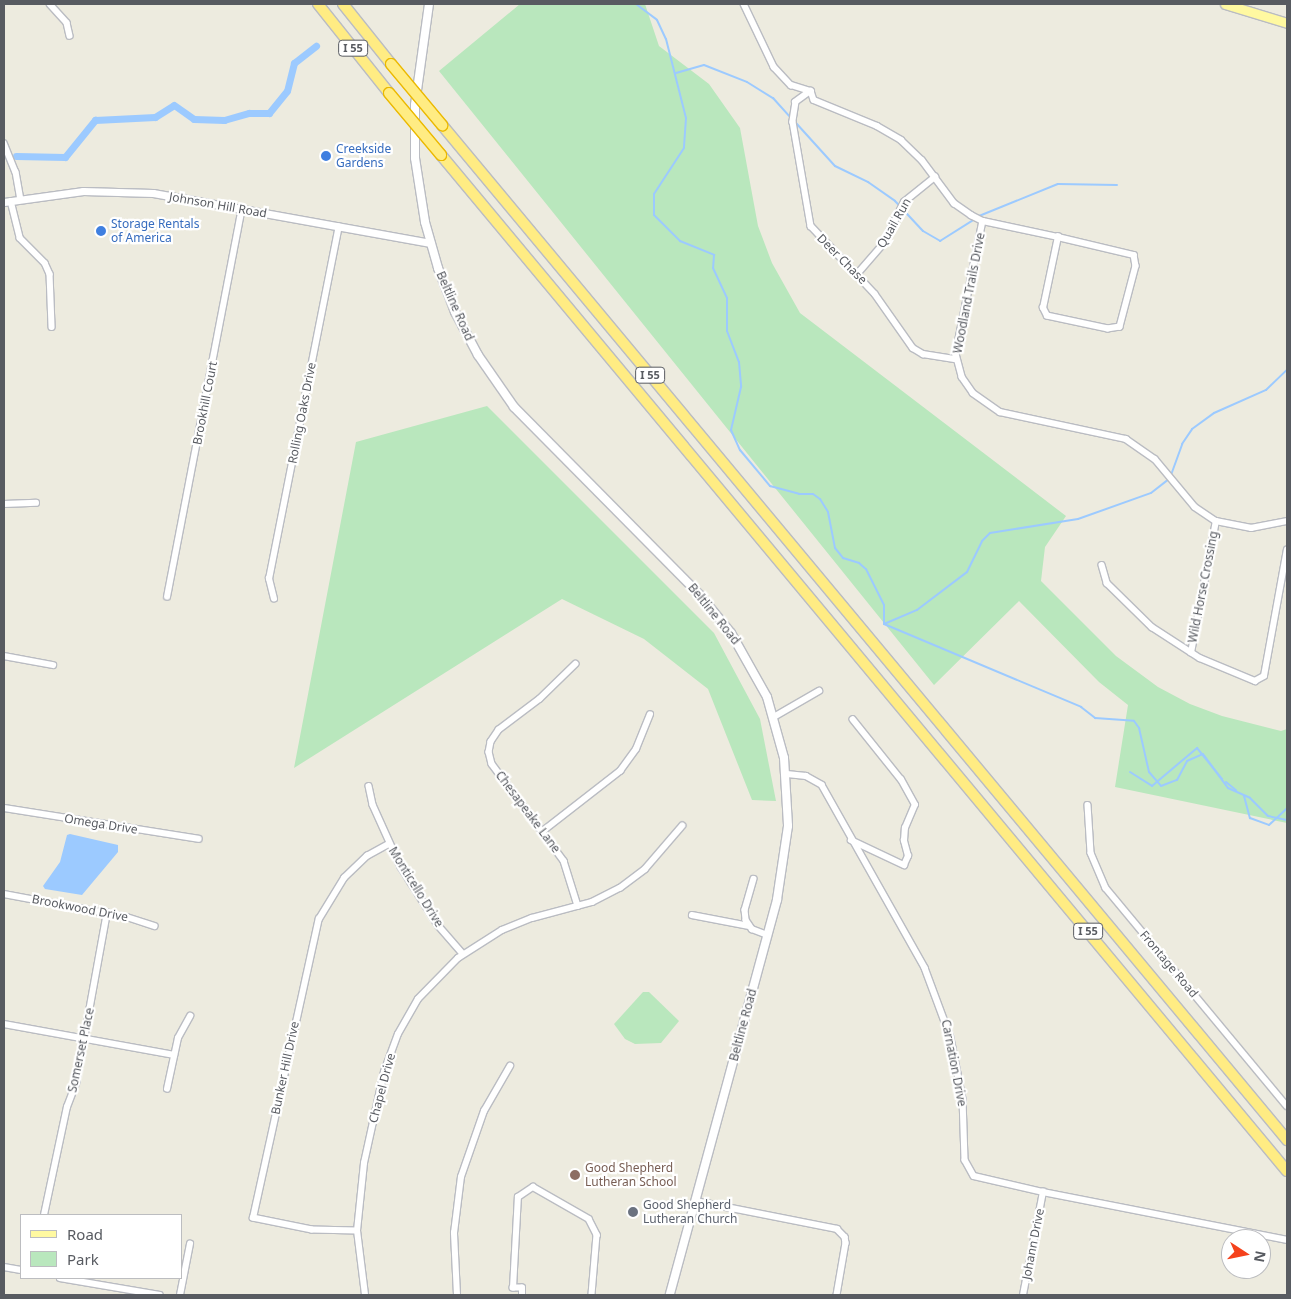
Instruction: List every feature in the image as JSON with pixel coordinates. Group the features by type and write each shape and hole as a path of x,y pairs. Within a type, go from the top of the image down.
{"highway":[{"name":"I 55","path":"318,4 389,93 1287,1171"},
{"name":"I 55","path":"343,4 1287,1140"}],"main road":[{"name":"Beltline Road","path":"430,4 417,85 414,135 417,178 431,243 455,312 502,391 556,452 717,615 757,676 774,717 787,774 787,840 768,935 670,1295"},
{"path":"1225,4 1287,23"}],"street":[{"path":"50,4 67,23 70,36"},
{"path":"744,4 774,67 791,85 810,91 814,100 877,126 901,140 935,177 954,203 983,221 1058,237 1134,255 1136,266 1120,327 1108,329 1047,316 1043,308 1058,237"},
{"name":"Deer Chase","path":"810,91 796,102 793,122 808,219 819,237 858,273 913,348 923,354 956,359"},
{"path":"4,142 16,172 21,199"},
{"name":"Quail Run","path":"858,273 883,244 904,202 935,177"},
{"name":"Johnson Hill Road","path":"7,201 109,190 153,193 431,243"},
{"path":"7,201 20,238 45,263 50,274 52,327"},
{"name":"Brookhill Court","path":"166,598 242,209"},
{"name":"Woodland Trails Drive","path":"983,221 956,359 967,386 1000,412 1126,439 1155,459 1195,507 1216,521 1251,528 1287,521"},
{"name":"Rolling Oaks Drive","path":"274,599 269,578 339,227"},
{"path":"4,504 36,503"},
{"name":"Wild Horse Crossing","path":"1191,653 1216,521"},
{"path":"1102,565 1107,583 1132,610 1191,653 1249,679 1260,680 1264,676 1287,550"},
{"path":"4,656 54,665"},
{"name":"Chesapeake Lane","path":"576,664 540,698 499,730 490,746 492,764 564,861 578,906"},
{"path":"774,717 819,691"},
{"path":"543,831 620,771 636,749 650,715"},
{"path":"851,840 904,865 908,856 904,841 905,828 916,805 901,780 854,720"},
{"name":"Carnation Drive","path":"787,774 806,776 822,785 851,840 912,943 944,1012 963,1099 967,1167 980,1179 1287,1240"},
{"name":"Monticello Drive","path":"369,786 373,805 389,844 438,925 463,954"},
{"name":"Frontage Road","path":"1088,805 1091,854 1106,888 1287,1106"},
{"name":"Omega Drive","path":"4,808 199,839"},
{"name":"Chapel Drive","path":"365,1295 358,1231 364,1163 390,1053 418,1000 463,954 518,923 578,906 607,895 633,879 682,826"},
{"name":"Bunker Hill Drive","path":"358,1231 312,1230 253,1218 319,919 334,891 350,871 367,856 389,844"},
{"path":"749,926 745,910 754,879"},
{"name":"Brookwood Drive","path":"4,894 107,913 155,926"},
{"name":"Somerset Place","path":"44,1214 84,1038 107,913"},
{"path":"692,915 749,926 768,935"},
{"path":"167,1089 182,1025 190,1016"},
{"path":"4,1024 174,1055"},
{"path":"457,1295 454,1233 461,1176 482,1118 510,1066"},
{"path":"522,1295 522,1288 513,1288 518,1197 533,1187 589,1219 597,1235 592,1295"},
{"name":"Johann Drive","path":"1023,1295 1043,1192"},
{"path":"696,1201 837,1229 846,1237 846,1243 837,1295"},
{"path":"180,1295 190,1244"},
{"path":"4,1267 20,1270"},
{"path":"66,1279 160,1295"}],"green space":[{"path":"520,4 645,4 659,46 709,84 740,128 758,226 772,263 800,313 1066,516 1045,547 1041,581 1116,656 1158,687 1190,704 1222,716 1281,731 1287,729 1287,823 1115,787 1128,705 1099,682 1019,601 934,685 439,71"},
{"path":"487,406 714,633 760,719 776,801 752,800 708,689 644,639 562,599 294,768 356,442"},
{"path":"643,992 649,992 679,1021 661,1043 635,1044 625,1039 614,1024"}],"water":[{"path":"70,834 118,845 118,852 82,895 45,889 43,886 60,862 67,835"}],"waterway":[{"path":"636,4 657,20 666,39 686,118 684,148 654,194 654,215 680,241 714,255 713,268 727,298 727,331 739,362 741,387 731,430 740,450 770,486 799,494 813,494 820,499 828,512 835,548 843,558 859,563 866,569 884,605 884,624"},
{"path":"16,156 65,157 95,120 155,117 174,105 194,119 224,120 249,113 269,113 287,91 294,63 316,46"},
{"path":"676,73 704,65 747,82 773,98 791,118"},
{"path":"796,123 835,166 868,182 895,201 923,231 940,241 975,219"},
{"path":"979,216 1058,184 1117,185"},
{"path":"1171,475 1182,444 1192,429 1214,413 1266,390 1287,370"},
{"path":"884,624 917,610 967,572 982,541 990,533 1078,519 1151,493 1169,479"},
{"path":"884,624 1081,707 1095,718 1134,721 1139,728 1149,772 1161,786 1177,780 1187,761 1203,754 1228,788 1250,798 1268,816 1287,820"},
{"path":"1130,772 1152,786 1197,748 1222,779"},
{"path":"1226,782 1236,790"},
{"path":"1244,796 1250,818 1269,825 1287,808"}],"place":[{"name":"Creekside Gardens","path":"326,156"},
{"name":"Storage Rentals of America","path":"101,231"},
{"name":"Good Shepherd Lutheran School","path":"575,1175"},
{"name":"Good Shepherd Lutheran Church","path":"633,1212"}]}
